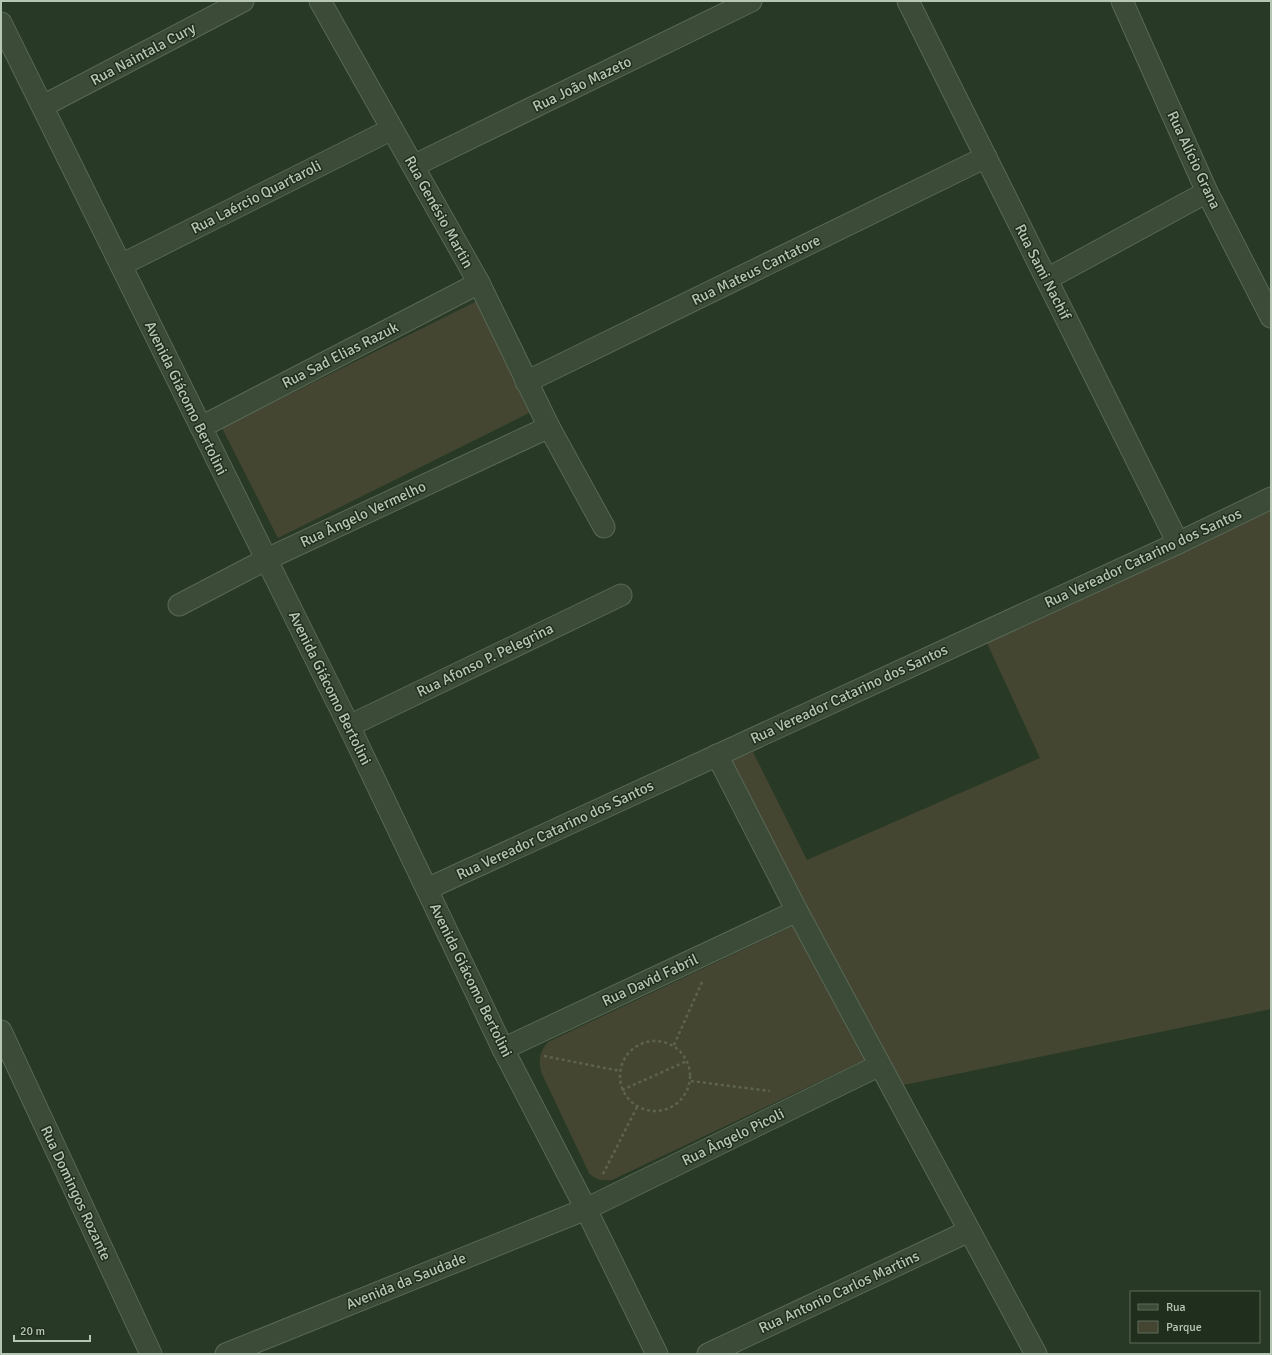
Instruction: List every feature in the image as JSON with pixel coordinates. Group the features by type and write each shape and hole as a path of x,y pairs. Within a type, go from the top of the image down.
{"street":[{"name":"Rua Naintala Cury","path":"43,106 243,1"},
{"name":"Rua Genésio Martin","path":"320,1 479,283 549,427 604,527"},
{"name":"Rua João Mazeto","path":"413,166 751,1"},
{"name":"Rua Sami Nachif","path":"908,1 1178,543"},
{"name":"Rua Alício Grana","path":"1122,1 1207,192 1271,317"},
{"name":"Avenida Giácomo Bertolini","path":"1,23 349,726 503,1049 586,1209 657,1354"},
{"name":"Rua Laércio Quartaroli","path":"121,265 392,129"},
{"name":"Rua Mateus Cantatore","path":"526,382 986,157"},
{"path":"1047,279 1207,192"},
{"name":"Rua Sad Elias Razuk","path":"200,427 479,283"},
{"name":"Rua Ângelo Vermelho","path":"179,605 266,559 549,427"},
{"name":"Rua Vereador Catarino dos Santos","path":"427,889 1178,543 1271,498"},
{"name":"Rua Afonso P. Pelegrina","path":"349,726 621,595"},
{"path":"717,755 797,911 1036,1354"},
{"name":"Rua David Fabril","path":"503,1049 797,911"},
{"name":"Rua Domingos Rozante","path":"1,1031 151,1354"},
{"name":"Rua Ângelo Picoli","path":"586,1209 880,1065"},
{"name":"Avenida da Saudade","path":"226,1354 586,1209"},
{"name":"Rua Antonio Carlos Martins","path":"708,1354 969,1231"}],"path":[{"path":"674,1045 717,949"},
{"path":"660,1040 674,1045 682,1052 688,1061 691,1070 691,1081 686,1094 677,1104 670,1108 650,1111 637,1107 628,1099 622,1090 620,1070 624,1058 634,1047 646,1041 660,1040"},
{"path":"542,1056 620,1070"},
{"path":"622,1090 688,1061"},
{"path":"691,1081 776,1092"},
{"path":"603,1175 637,1107"}],"green space":[{"path":"477,301 533,411 278,538 222,428"},
{"path":"1271,509 1271,1009 894,1087 879,1053 612,1180 599,1180 589,1173 542,1074 540,1057 548,1042 793,926 714,767 753,752 807,860 1040,758 986,641"}]}
